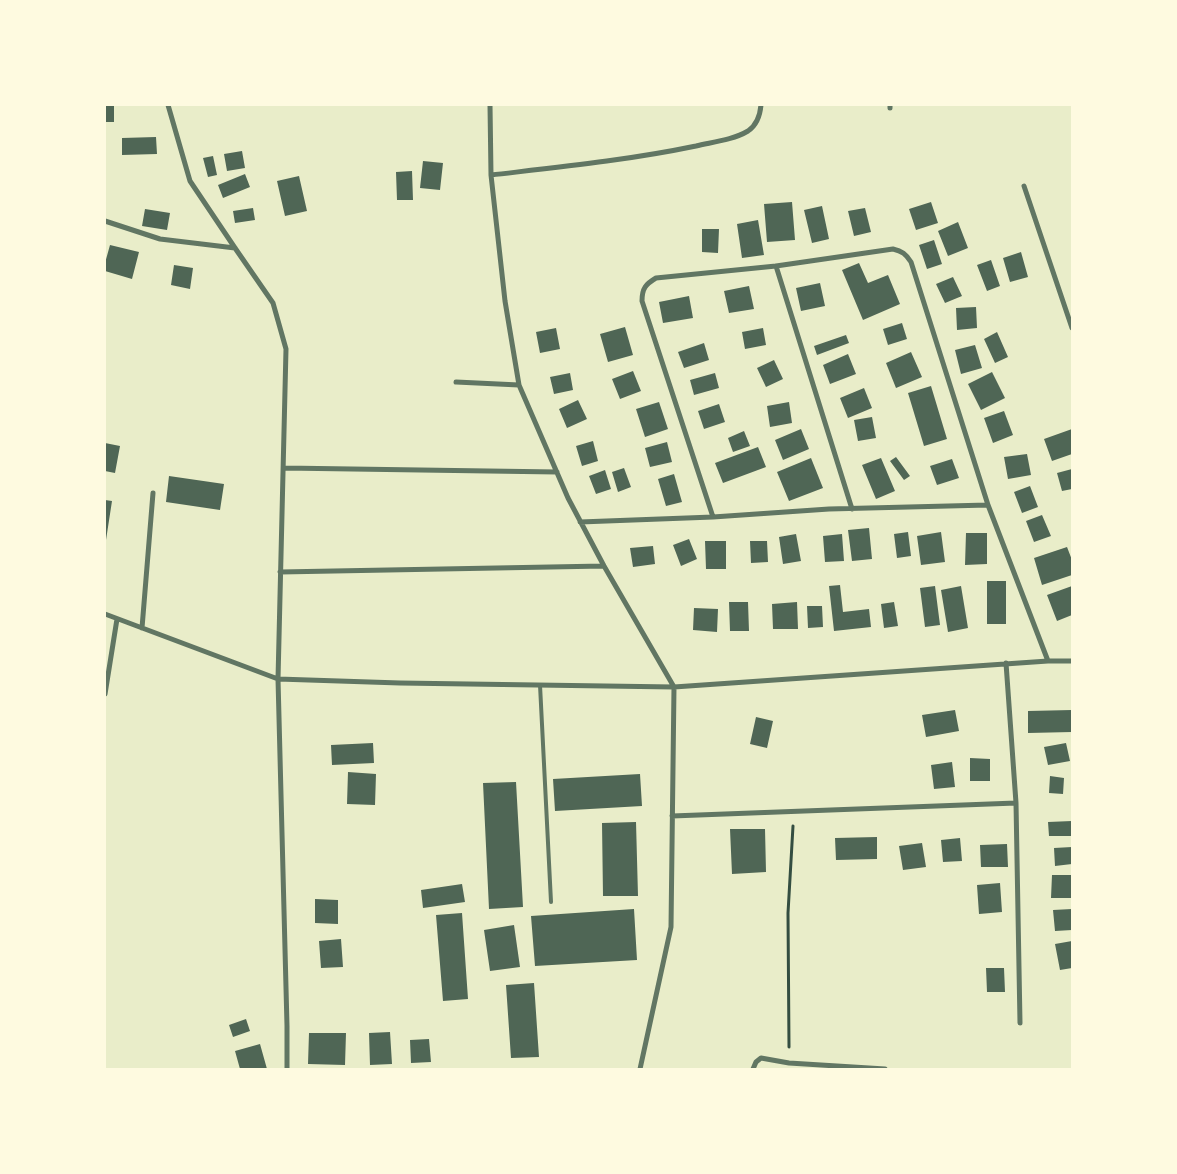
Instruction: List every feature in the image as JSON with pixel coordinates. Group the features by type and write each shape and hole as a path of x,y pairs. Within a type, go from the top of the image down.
{"street":[{"path":"168,105 190,181 273,303 286,349 278,680 287,1069"},
{"path":"490,105 491,175 504,300 520,385 580,522 674,687 671,927 640,1069"},
{"path":"491,175 659,154 731,138 747,132 756,124 761,105"},
{"path":"1024,186 1072,328"},
{"path":"105,221 160,239 234,248"},
{"path":"712,517 642,301 642,291 649,282 656,278 776,266 893,249 902,251 911,262 988,505 1048,661"},
{"path":"776,266 852,509"},
{"path":"456,382 520,385"},
{"path":"284,468 557,472"},
{"path":"142,628 153,493"},
{"path":"580,522 852,509 988,505"},
{"path":"280,572 604,566"},
{"path":"105,614 278,680 674,687 1048,661 1072,661"},
{"path":"105,694 118,619"},
{"path":"1006,664 1016,803 1020,1024"},
{"path":"672,816 1016,803"},
{"path":"754,1069 756,1062 761,1058 788,1063 885,1069"}],"lane":[{"path":"540,685 551,902"}],"path":[{"path":"788,1063 788,913 793,811"}],"building":[{"path":"105,105 114,105 114,122 105,122"},
{"path":"156,137 157,154 122,155 122,138"},
{"path":"242,151 245,168 227,171 224,154"},
{"path":"213,156 217,175 208,177 203,158"},
{"path":"423,161 443,163 440,190 420,188"},
{"path":"412,171 413,200 397,200 396,172"},
{"path":"245,174 250,187 223,198 218,185"},
{"path":"299,176 307,211 285,216 277,181"},
{"path":"792,202 795,240 767,242 764,204"},
{"path":"931,202 938,223 916,230 909,209"},
{"path":"822,206 829,239 812,243 804,210"},
{"path":"253,208 255,220 235,223 233,211"},
{"path":"865,208 871,232 854,236 848,211"},
{"path":"145,209 170,213 167,230 142,226"},
{"path":"758,220 764,255 742,258 737,224"},
{"path":"958,222 968,248 948,256 938,231"},
{"path":"702,229 719,229 718,253 702,252"},
{"path":"934,240 942,264 927,269 919,245"},
{"path":"110,245 139,252 132,279 105,271 105,263"},
{"path":"1021,252 1028,277 1010,282 1003,258"},
{"path":"991,260 1000,286 987,291 977,265"},
{"path":"859,263 868,283 888,275 900,304 863,320 842,270"},
{"path":"174,265 193,268 190,289 171,285"},
{"path":"953,277 962,296 945,303 936,284"},
{"path":"820,283 825,306 801,311 796,288"},
{"path":"749,286 754,309 729,313 724,291"},
{"path":"689,296 693,318 663,323 659,302"},
{"path":"976,307 977,328 957,330 956,308"},
{"path":"902,323 907,339 888,345 883,329"},
{"path":"625,327 633,355 608,362 600,334"},
{"path":"556,328 560,349 540,353 536,332"},
{"path":"763,328 766,345 745,349 742,332"},
{"path":"997,332 1008,357 995,363 984,339"},
{"path":"846,335 849,343 817,355 814,346"},
{"path":"704,343 709,360 684,368 678,352"},
{"path":"975,345 982,368 961,374 955,350"},
{"path":"911,352 922,377 896,388 886,363"},
{"path":"848,354 856,374 830,384 823,365"},
{"path":"774,360 783,379 766,387 757,368"},
{"path":"633,371 641,391 620,399 612,379"},
{"path":"992,372 1005,398 981,410 968,384"},
{"path":"570,373 573,390 554,394 550,377"},
{"path":"715,373 719,388 694,395 690,380"},
{"path":"931,386 947,439 924,446 908,393"},
{"path":"864,388 872,408 848,418 840,398"},
{"path":"578,400 587,419 567,428 559,409"},
{"path":"659,402 668,429 645,437 636,409"},
{"path":"789,402 792,423 770,427 767,406"},
{"path":"719,404 725,422 704,429 698,411"},
{"path":"1004,411 1013,435 993,443 984,418"},
{"path":"872,417 876,438 858,441 854,420"},
{"path":"801,429 809,449 783,460 775,440"},
{"path":"1072,429 1072,454 1052,461 1044,439"},
{"path":"744,431 750,446 733,452 728,438"},
{"path":"593,441 598,461 582,466 576,446"},
{"path":"667,442 672,462 650,467 645,448"},
{"path":"105,443 120,446 115,473 105,471"},
{"path":"758,447 766,467 723,483 715,463"},
{"path":"1027,454 1031,475 1008,479 1004,457"},
{"path":"896,457 910,476 904,480 890,461"},
{"path":"811,458 823,488 789,501 777,472"},
{"path":"881,458 895,491 876,499 862,465"},
{"path":"952,459 959,478 937,485 930,466"},
{"path":"624,468 631,487 618,492 612,472"},
{"path":"1072,469 1072,489 1062,491 1057,473"},
{"path":"605,470 611,489 596,494 589,476"},
{"path":"674,474 682,502 666,506 658,479"},
{"path":"169,476 224,484 220,510 166,502"},
{"path":"1030,486 1038,507 1022,513 1014,492"},
{"path":"105,500 112,501 106,540 105,540"},
{"path":"1042,515 1051,536 1034,542 1026,521"},
{"path":"869,528 872,559 852,561 848,530"},
{"path":"908,532 911,556 897,558 894,534"},
{"path":"941,532 945,562 921,565 917,536"},
{"path":"966,533 987,533 987,564 965,565"},
{"path":"796,534 801,561 783,564 779,537"},
{"path":"842,534 844,561 825,562 823,536"},
{"path":"689,539 697,559 681,566 673,545"},
{"path":"705,541 726,541 726,569 706,569"},
{"path":"750,541 767,541 768,562 751,563"},
{"path":"653,546 655,564 633,567 630,548"},
{"path":"1067,547 1072,560 1072,575 1042,585 1034,558"},
{"path":"987,581 1006,581 1006,624 987,624"},
{"path":"840,585 843,612 869,609 871,627 834,631 829,586"},
{"path":"935,586 940,625 925,627 920,588"},
{"path":"961,586 968,628 948,632 941,590"},
{"path":"1072,586 1072,615 1057,621 1047,595"},
{"path":"729,602 748,602 749,631 730,631"},
{"path":"797,602 798,629 773,629 772,604"},
{"path":"894,602 898,626 884,628 881,604"},
{"path":"807,606 822,606 823,627 808,628"},
{"path":"694,608 718,609 717,632 693,630"},
{"path":"955,710 959,731 926,737 922,715"},
{"path":"1072,710 1072,732 1028,733 1028,711"},
{"path":"756,717 773,721 767,748 750,744"},
{"path":"373,743 374,763 332,765 331,745"},
{"path":"1066,743 1070,761 1048,765 1044,747"},
{"path":"970,758 990,759 990,781 970,781"},
{"path":"952,762 955,787 934,789 931,765"},
{"path":"348,772 376,774 375,805 347,804"},
{"path":"640,774 642,806 555,811 553,779"},
{"path":"1050,776 1064,778 1063,794 1049,793"},
{"path":"516,782 523,907 489,909 483,783"},
{"path":"1072,821 1072,836 1049,836 1048,822"},
{"path":"636,822 638,896 603,896 602,823"},
{"path":"730,829 765,829 766,872 732,874"},
{"path":"877,837 877,859 836,860 835,838"},
{"path":"960,838 962,861 943,862 941,840"},
{"path":"922,843 926,867 903,870 899,846"},
{"path":"1007,844 1008,867 981,867 980,845"},
{"path":"1072,847 1072,864 1055,866 1054,848"},
{"path":"1052,875 1072,875 1072,898 1051,898"},
{"path":"1000,883 1002,912 979,914 977,885"},
{"path":"462,884 465,902 423,908 421,890"},
{"path":"315,899 338,900 338,924 315,923"},
{"path":"634,909 637,960 535,966 531,916"},
{"path":"1072,909 1072,930 1055,931 1053,910"},
{"path":"462,913 468,999 443,1001 436,915"},
{"path":"514,925 520,967 490,971 484,930"},
{"path":"341,939 343,967 321,968 319,941"},
{"path":"1072,941 1072,968 1060,970 1055,944"},
{"path":"986,968 1004,968 1005,992 987,992"},
{"path":"534,983 539,1057 511,1058 506,985"},
{"path":"246,1019 250,1031 233,1037 229,1025"},
{"path":"390,1032 392,1064 370,1065 369,1033"},
{"path":"309,1033 346,1033 345,1065 308,1064"},
{"path":"429,1039 431,1062 411,1063 410,1040"},
{"path":"260,1044 267,1069 240,1069 235,1051"}]}
